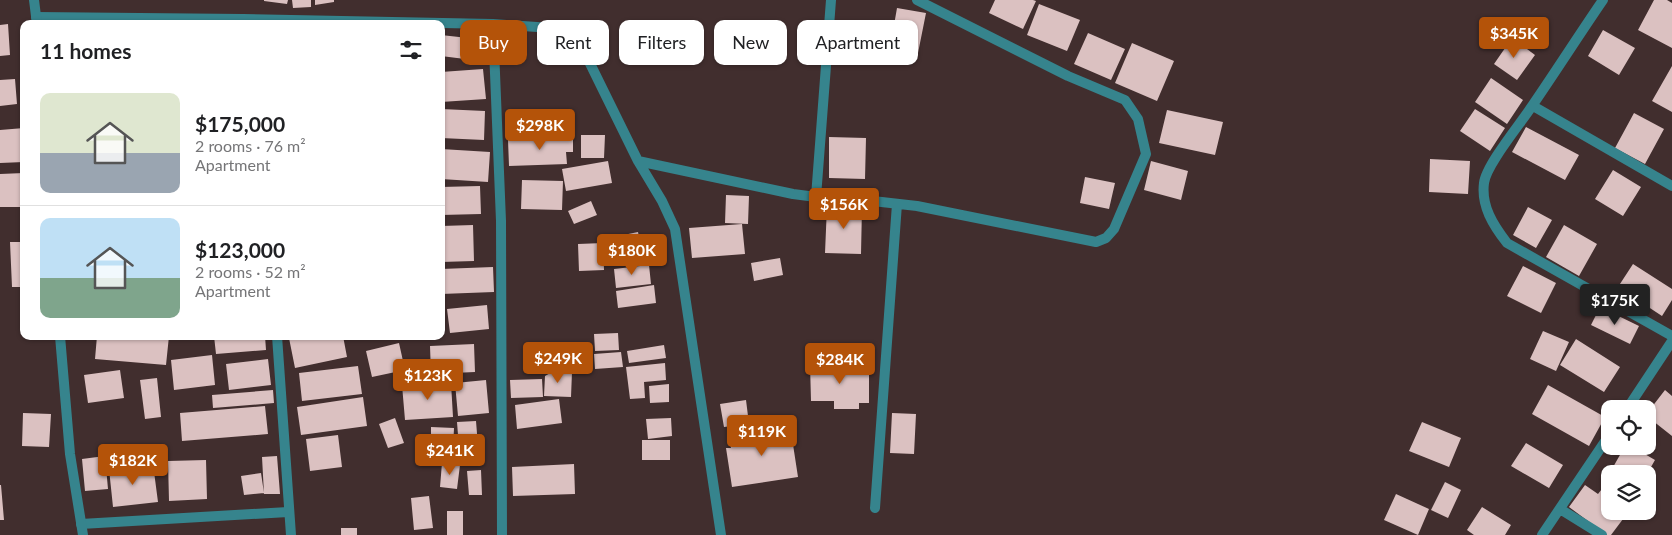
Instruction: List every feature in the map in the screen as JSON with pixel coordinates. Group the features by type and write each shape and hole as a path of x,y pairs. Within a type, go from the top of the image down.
{"street":[{"path":"34,0 36,20"},
{"path":"816,197 831,0"},
{"path":"638,161 765,189 816,197 917,206 1096,242 1106,238 1114,229 1146,154 1138,119 1125,100 1043,64 917,0"},
{"path":"1603,0 1533,106 1494,160 1484,182 1486,208 1494,227 1507,243 1672,336"},
{"path":"445,23 460,24"},
{"path":"527,26 566,29 576,35 638,161 662,201 675,229 721,535"},
{"path":"494,65 501,221 502,535"},
{"path":"1533,106 1672,186"},
{"path":"875,508 898,204"},
{"path":"60,340 70,454 83,535"},
{"path":"277,340 291,535"},
{"path":"1633,400 1672,341"},
{"path":"1542,535 1601,448"},
{"path":"1560,509 1602,535"},
{"path":"81,524 288,512"}],"building":[{"path":"264,0 288,0 287,4"},
{"path":"292,0 311,0 311,7 293,8"},
{"path":"315,0 334,0 334,2 315,5"},
{"path":"995,0 1036,1 1023,29 989,13"},
{"path":"1654,0 1667,0 1672,3 1672,48 1638,30"},
{"path":"1039,4 1080,20 1067,51 1027,35"},
{"path":"897,8 926,13 918,53 918,20 895,20"},
{"path":"8,24 10,55 0,56 0,25"},
{"path":"1603,30 1635,48 1619,75 1588,56"},
{"path":"1088,33 1125,49 1111,80 1074,64"},
{"path":"445,35 460,37 460,58 445,56"},
{"path":"1512,38 1535,55 1517,80 1494,64"},
{"path":"1132,43 1174,61 1157,101 1115,83"},
{"path":"1672,66 1672,112 1652,101"},
{"path":"483,69 486,99 445,102 445,72"},
{"path":"1491,78 1523,100 1507,124 1475,102"},
{"path":"15,79 17,104 0,106 0,80"},
{"path":"445,109 485,111 484,140 445,138"},
{"path":"1475,109 1505,128 1490,151 1460,131"},
{"path":"1167,110 1223,122 1215,155 1159,143"},
{"path":"1634,113 1664,129 1645,164 1615,148"},
{"path":"1526,127 1579,155 1565,180 1512,152"},
{"path":"20,128 20,162 0,163 0,130"},
{"path":"581,135 605,135 604,158 581,158"},
{"path":"573,137 573,152 566,152 567,164 509,166 508,140"},
{"path":"829,137 866,138 865,179 829,178"},
{"path":"445,149 490,152 488,182 445,179"},
{"path":"1430,159 1470,161 1468,194 1429,192"},
{"path":"608,161 612,183 566,191 562,169"},
{"path":"1151,161 1188,171 1181,200 1144,190"},
{"path":"1613,170 1641,187 1623,216 1595,199"},
{"path":"20,173 20,207 0,207 0,174"},
{"path":"1085,177 1115,183 1109,209 1080,203"},
{"path":"522,180 563,181 562,210 521,209"},
{"path":"480,186 481,214 445,215 445,187"},
{"path":"726,195 749,196 748,224 725,223"},
{"path":"591,201 597,215 574,224 568,211"},
{"path":"827,206 862,207 861,254 825,253"},
{"path":"1528,207 1552,220 1536,248 1513,235"},
{"path":"742,224 745,254 692,258 689,228"},
{"path":"473,225 474,261 445,262 445,226"},
{"path":"1564,225 1597,244 1579,276 1546,257"},
{"path":"638,232 643,257 614,262 609,238"},
{"path":"10,242 20,242 20,287 12,287"},
{"path":"603,243 604,270 579,271 578,244"},
{"path":"780,258 783,275 754,281 751,263"},
{"path":"1633,264 1672,289 1672,300 1662,316 1618,287"},
{"path":"649,265 651,284 616,288 614,269"},
{"path":"1523,266 1556,283 1541,313 1507,296"},
{"path":"493,267 494,292 445,294 445,269"},
{"path":"654,285 656,303 618,308 616,291"},
{"path":"487,305 489,329 450,333 447,309"},
{"path":"1600,307 1639,326 1630,344 1591,325"},
{"path":"1543,331 1569,342 1556,371 1530,359"},
{"path":"618,333 619,350 595,351 594,334"},
{"path":"1576,339 1620,367 1604,392 1560,365"},
{"path":"97,340 169,340 166,365 95,359"},
{"path":"214,340 265,340 266,350 216,354"},
{"path":"289,340 344,340 347,357 295,368"},
{"path":"399,343 405,370 372,377 366,351"},
{"path":"474,344 475,372 431,374 430,346"},
{"path":"664,345 666,358 629,363 627,351"},
{"path":"621,352 623,367 595,369 594,354"},
{"path":"212,355 215,385 174,390 171,360"},
{"path":"268,359 271,385 229,390 226,364"},
{"path":"665,363 666,380 644,382 645,398 630,399 626,367"},
{"path":"810,364 861,364 861,373 869,373 869,403 859,403 859,409 834,409 834,401 811,401"},
{"path":"358,366 362,394 302,401 299,373"},
{"path":"120,370 124,398 88,403 84,375"},
{"path":"554,371 572,372 571,397 544,396 545,376"},
{"path":"157,378 161,417 145,419 140,380"},
{"path":"542,379 543,397 511,398 510,380"},
{"path":"486,380 489,413 458,416 455,383"},
{"path":"451,383 453,417 405,420 402,385"},
{"path":"669,384 669,402 650,403 649,386"},
{"path":"1548,385 1601,415 1601,424 1589,446 1532,414"},
{"path":"273,390 274,403 213,408 212,395"},
{"path":"1665,390 1672,396 1672,436 1656,423 1656,402"},
{"path":"363,397 367,426 301,435 297,407"},
{"path":"559,399 562,423 517,429 515,405"},
{"path":"746,400 749,424 724,427 720,404"},
{"path":"265,406 268,434 182,441 180,413"},
{"path":"23,413 51,414 49,447 22,446"},
{"path":"892,413 916,414 914,454 890,453"},
{"path":"395,418 404,443 388,448 379,424"},
{"path":"671,418 672,436 648,439 646,419"},
{"path":"476,421 478,446 459,448 457,422"},
{"path":"1422,422 1461,438 1449,467 1409,451"},
{"path":"790,425 798,477 732,487 726,448 731,448 730,443 742,441 741,433"},
{"path":"431,427 454,428 453,449 431,448"},
{"path":"338,435 342,467 310,471 306,439"},
{"path":"642,440 670,440 670,460 642,460"},
{"path":"1526,443 1563,465 1549,488 1511,466"},
{"path":"147,448 148,460 111,465 109,452"},
{"path":"1620,455 1646,455 1655,460 1652,465 1614,465"},
{"path":"105,456 108,489 85,491 82,459"},
{"path":"277,456 280,494 264,494 262,457"},
{"path":"206,460 207,499 169,501 168,461"},
{"path":"442,463 460,465 457,489 440,487"},
{"path":"153,464 158,502 113,507 109,469"},
{"path":"574,464 575,494 513,496 512,467"},
{"path":"481,470 482,495 469,495 467,471"},
{"path":"261,473 264,493 244,495 241,476"},
{"path":"1445,482 1461,490 1448,518 1431,510"},
{"path":"1,485 4,520 0,520"},
{"path":"1585,485 1598,494 1601,490 1601,520 1622,520 1611,535 1607,535 1569,507"},
{"path":"1396,494 1429,509 1418,535 1384,520"},
{"path":"429,496 433,528 414,530 411,498"},
{"path":"1482,507 1511,525 1505,535 1474,535 1467,530"},
{"path":"447,511 463,511 463,535 447,535"},
{"path":"341,528 357,528 357,535 341,535"}]}
